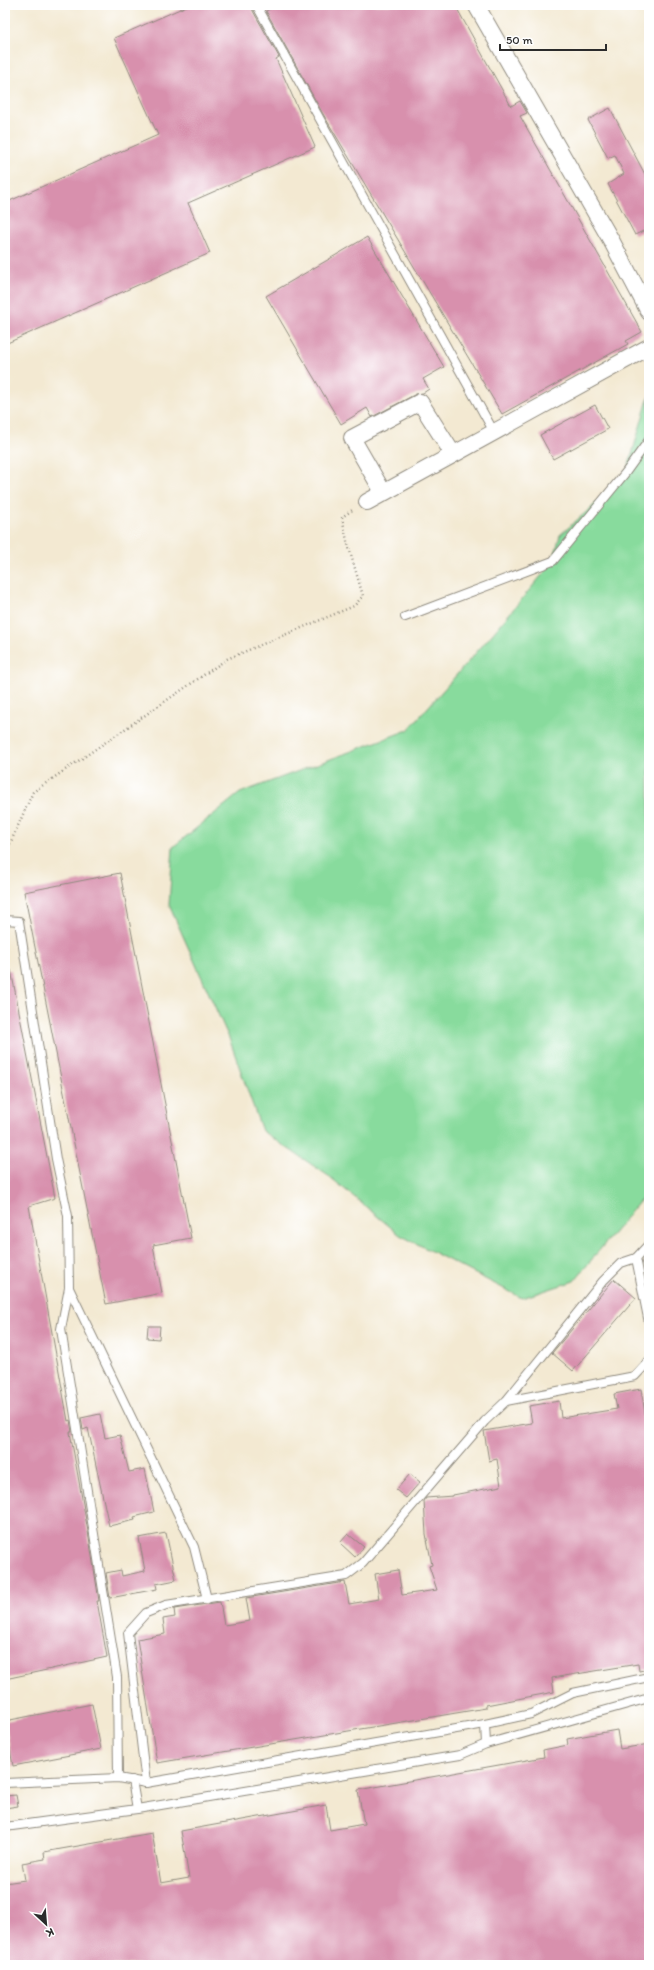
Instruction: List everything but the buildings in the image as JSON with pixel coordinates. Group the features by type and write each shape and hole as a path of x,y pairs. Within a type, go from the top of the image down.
{"street":[{"path":"476,5 611,240 649,312"},
{"path":"367,502 649,347"},
{"path":"383,492 352,438 420,402 453,454"}],"lane":[{"path":"263,5 258,8 494,432"},
{"path":"405,617 553,562 626,472 649,440"},
{"path":"5,920 18,921 56,1159 68,1216 69,1288 61,1329 117,1676 118,1778"},
{"path":"146,1783 128,1633 146,1613 166,1605 346,1576 363,1563 485,1421 506,1401 603,1281 621,1263 636,1258 649,1244"},
{"path":"636,1258 649,1323"},
{"path":"69,1288 194,1547 207,1599"},
{"path":"506,1401 635,1376 649,1361"},
{"path":"5,1783 118,1778 146,1783 484,1724 531,1714 573,1694 649,1677"},
{"path":"5,1828 137,1809 460,1756 486,1744 649,1698"},
{"path":"484,1724 486,1744"},
{"path":"132,1780 137,1809"}],"path":[{"path":"5,855 32,792 227,659 354,606 363,596 347,541 342,516 367,502"}],"green space":[{"path":"649,396 649,1190 574,1281 522,1298 400,1235 330,1177 262,1131 229,1038 169,905 173,847 240,793 408,730 489,638 553,562 560,535 625,478"}]}
